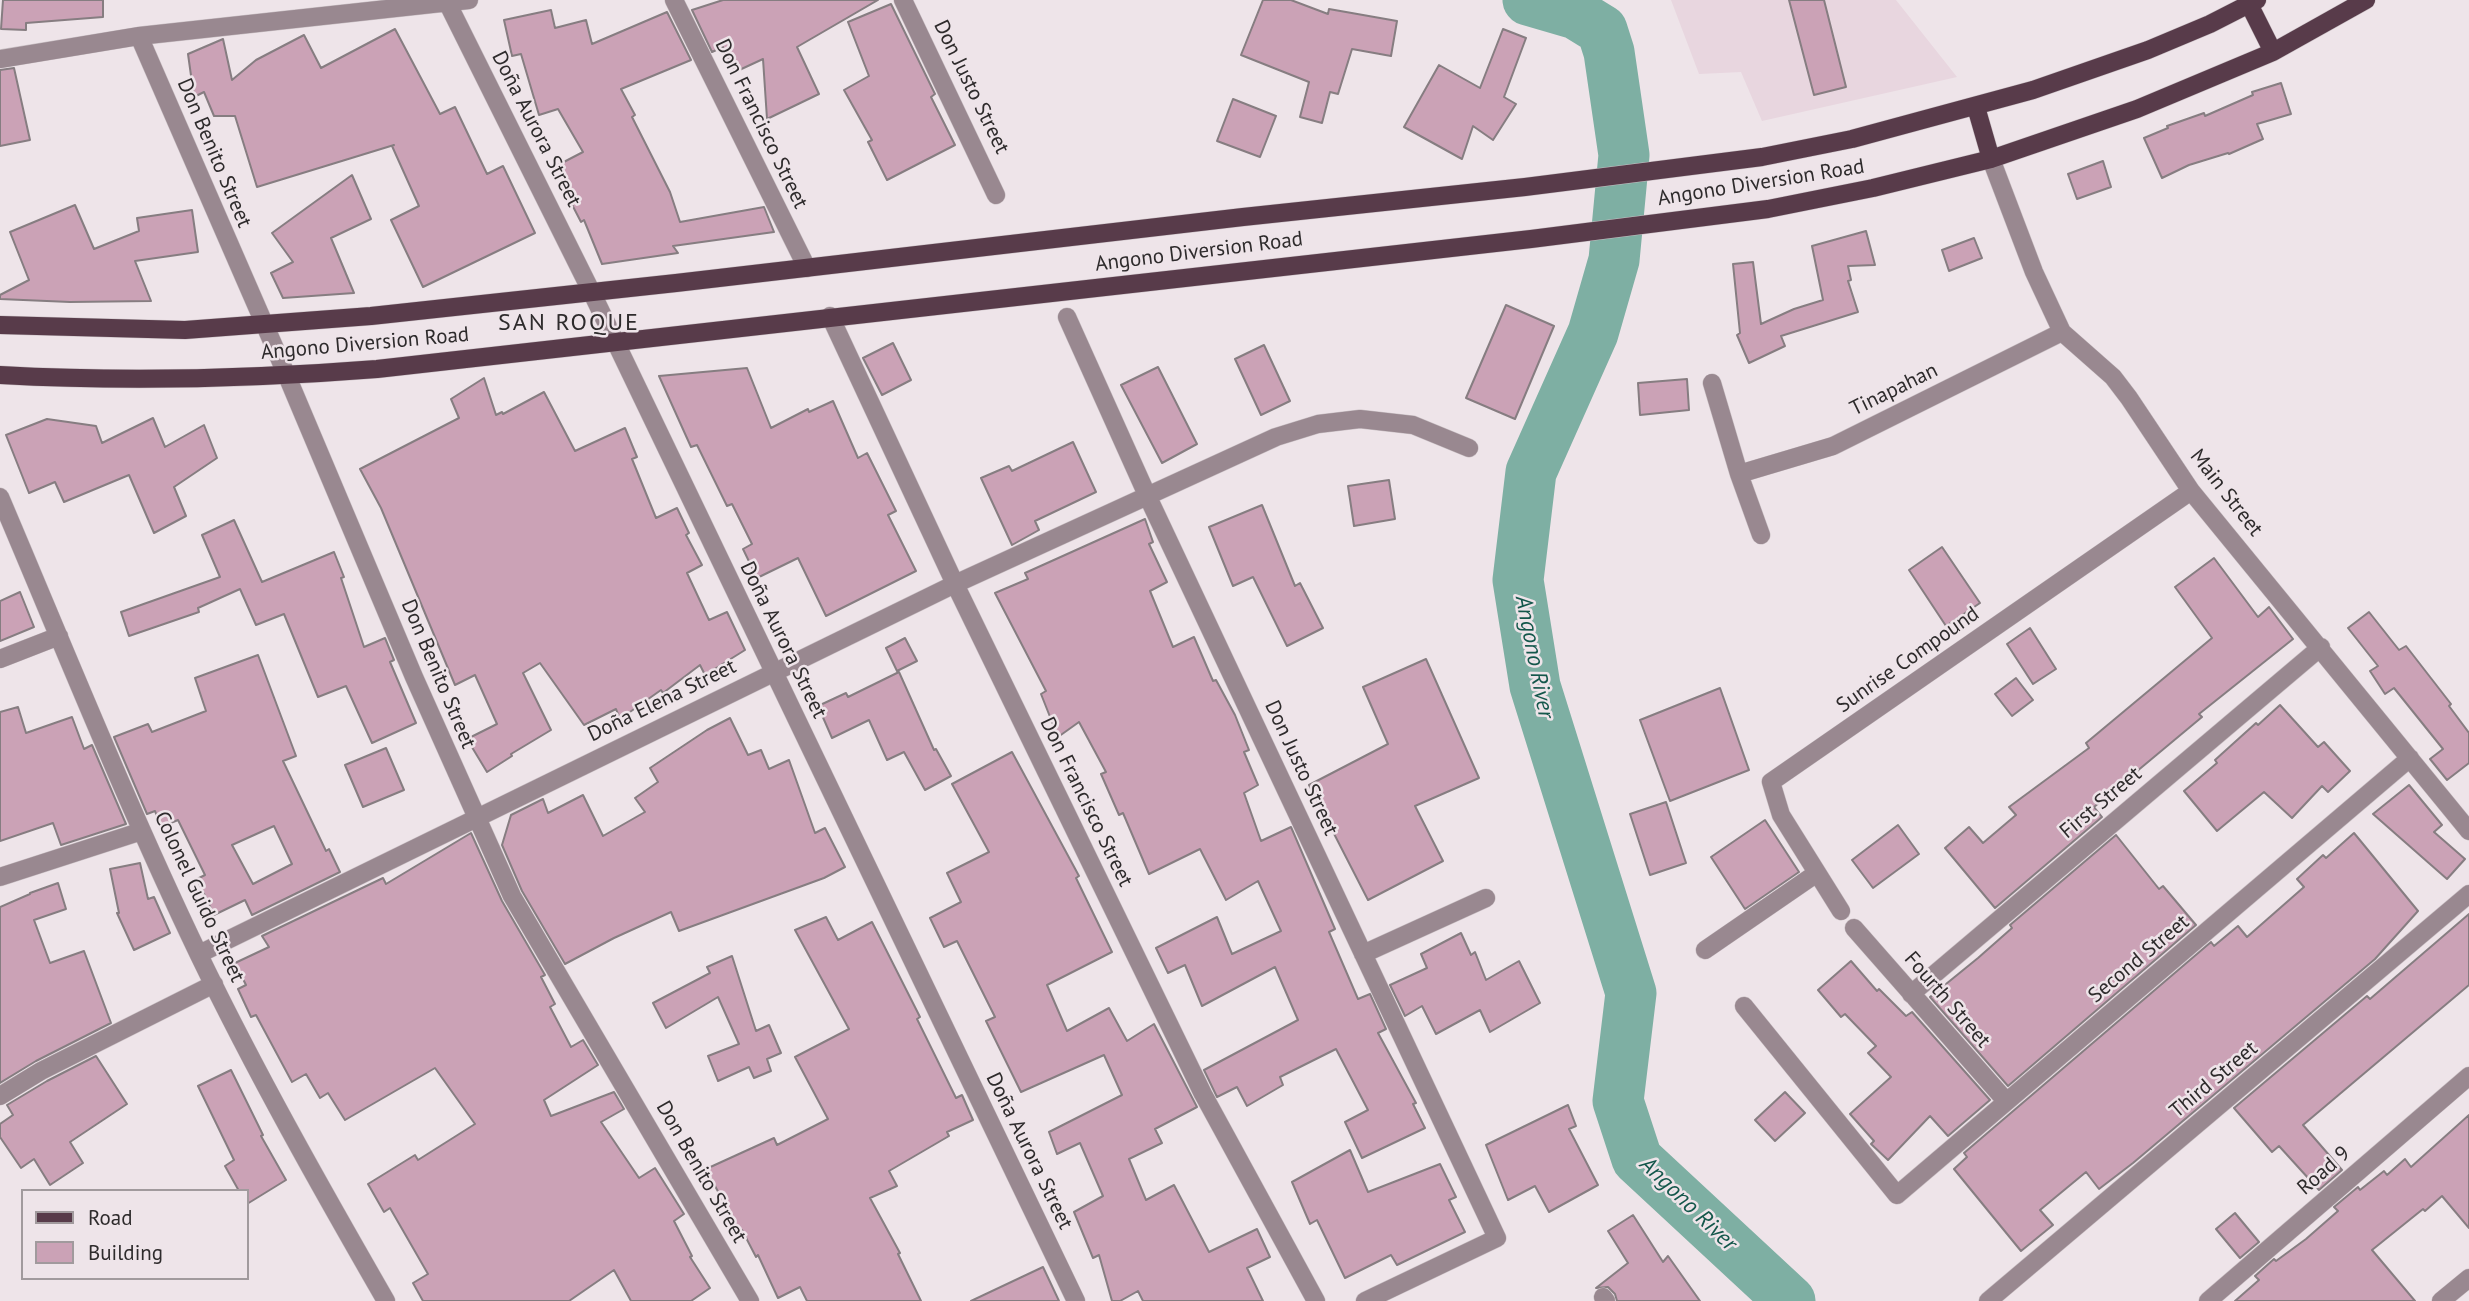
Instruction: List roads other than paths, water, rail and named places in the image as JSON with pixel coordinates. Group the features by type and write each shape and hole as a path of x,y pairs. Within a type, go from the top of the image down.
{"main road":[{"name":"Angono Diversion Road","path":"0,375 144,380 287,376 402,366 1531,239 1768,209 1873,188 1991,159 2137,109 2273,52 2366,0"},
{"name":"Angono Diversion Road","path":"0,325 185,330 265,326 592,293 1762,158 1852,139 2033,90 2148,50 2253,2"},
{"path":"2253,2 2273,52"},
{"path":"1976,107 1991,159"}],"street":[{"path":"0,59 139,36 469,0"},
{"name":"Don Francisco Street","path":"674,0 807,268"},
{"name":"Don Justo Street","path":"903,0 996,195"},
{"name":"Doña Aurora Street","path":"446,1 592,293 1076,1301"},
{"name":"Don Benito Street","path":"139,36 475,818 512,896 750,1301"},
{"name":"Main Street","path":"1991,159 2034,272 2062,332 2113,377 2191,491 2469,831"},
{"name":"Don Francisco Street","path":"830,316 955,584 1203,1094 1316,1301"},
{"name":"Don Justo Street","path":"1067,317 1147,495 1497,1238 1365,1301"},
{"name":"Tinapahan","path":"1739,474 1833,446 2062,332"},
{"path":"1712,383 1739,474 1761,535"},
{"name":"Doña Elena Street","path":"199,954 955,584 1276,437 1318,424 1360,419 1413,425 1469,448"},
{"name":"Sunrise Compound","path":"1841,911 1781,815 1771,782 2191,491"},
{"name":"Colonel Guido Street","path":"0,497 142,831 199,954 320,1187 386,1301"},
{"path":"0,659 59,636"},
{"name":"First Street","path":"1911,994 2320,648"},
{"name":"Second Street","path":"1744,1006 1897,1195 2410,758"},
{"path":"0,877 142,831"},
{"path":"1705,950 1817,873"},
{"name":"Third Street","path":"1988,1301 2469,894"},
{"path":"1363,954 1486,898"},
{"name":"Fourth Street","path":"1854,928 2006,1101"},
{"path":"0,1096 41,1071 214,984"},
{"name":"Road 9","path":"2208,1301 2469,1076"},
{"path":"2441,1301 2469,1278"}],"waterway":[{"name":"Angono River","path":"1528,0 1576,14 1602,30 1609,52 1624,155 1614,260 1593,333 1531,472 1518,580 1535,686 1631,993 1618,1101 1637,1159 1790,1301"}],"district":[{"name":"SAN ROQUE","path":"569,323"}]}
